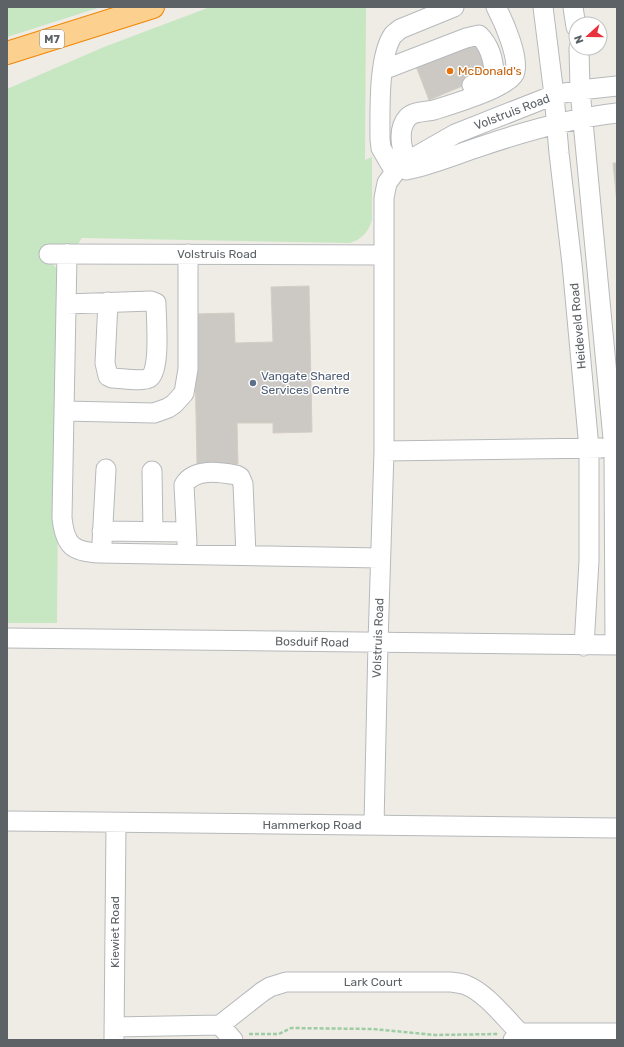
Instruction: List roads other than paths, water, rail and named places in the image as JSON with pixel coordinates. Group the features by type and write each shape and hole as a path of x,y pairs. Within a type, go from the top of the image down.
{"highway":[{"name":"M7","path":"7,53 153,7"},
{"path":"7,67 98,25"}],"street":[{"path":"403,168 381,148 381,103 385,55 393,34 400,29 454,7"},
{"path":"403,168 400,136 402,128 408,117 416,113 448,106 488,91 499,86 514,74 515,61 512,47 496,7"},
{"name":"Heideveld Road","path":"543,7 554,95 590,448 589,561 584,646"},
{"path":"383,70 466,38 485,34 492,35 497,38 507,62 503,72 424,106 416,113"},
{"name":"Heideveld Road","path":"579,56 580,90 616,448 616,645"},
{"name":"Volstruis Road","path":"374,825 384,451 384,198 387,183 403,168 455,134 554,95 580,90 617,86"},
{"path":"381,103 416,113"},
{"name":"Volstruis Road","path":"403,168 524,133 583,118 617,113"},
{"name":"Volstruis Road","path":"66,304 58,254 384,255"},
{"path":"64,411 154,413 168,408 179,400 184,393 188,369 188,254"},
{"path":"108,302 105,363 108,376 112,378 150,378 156,363 156,303 151,301 108,302 66,304 62,518 65,534 69,543 74,548 83,552 100,553 380,558"},
{"path":"384,451 616,448"},
{"path":"100,553 106,469"},
{"path":"152,471 153,525"},
{"path":"102,531 153,525 187,532 184,485 195,475 203,473 230,474 240,477 243,484 246,555"},
{"name":"Bosduif Road","path":"7,638 584,646 616,645"},
{"name":"Hammerkop Road","path":"7,821 617,828"},
{"name":"Kiewiet Road","path":"114,1034 116,823"},
{"name":"Lark Court","path":"220,1025 262,992 277,984 286,982 451,982 464,984 483,996 516,1036"},
{"path":"114,1034 220,1025 240,1037"},
{"path":"516,1036 617,1033"}],"place":[{"name":"McDonald's","path":"450,71"},
{"name":"Vangate Shared Services Centre","path":"253,383"}]}
